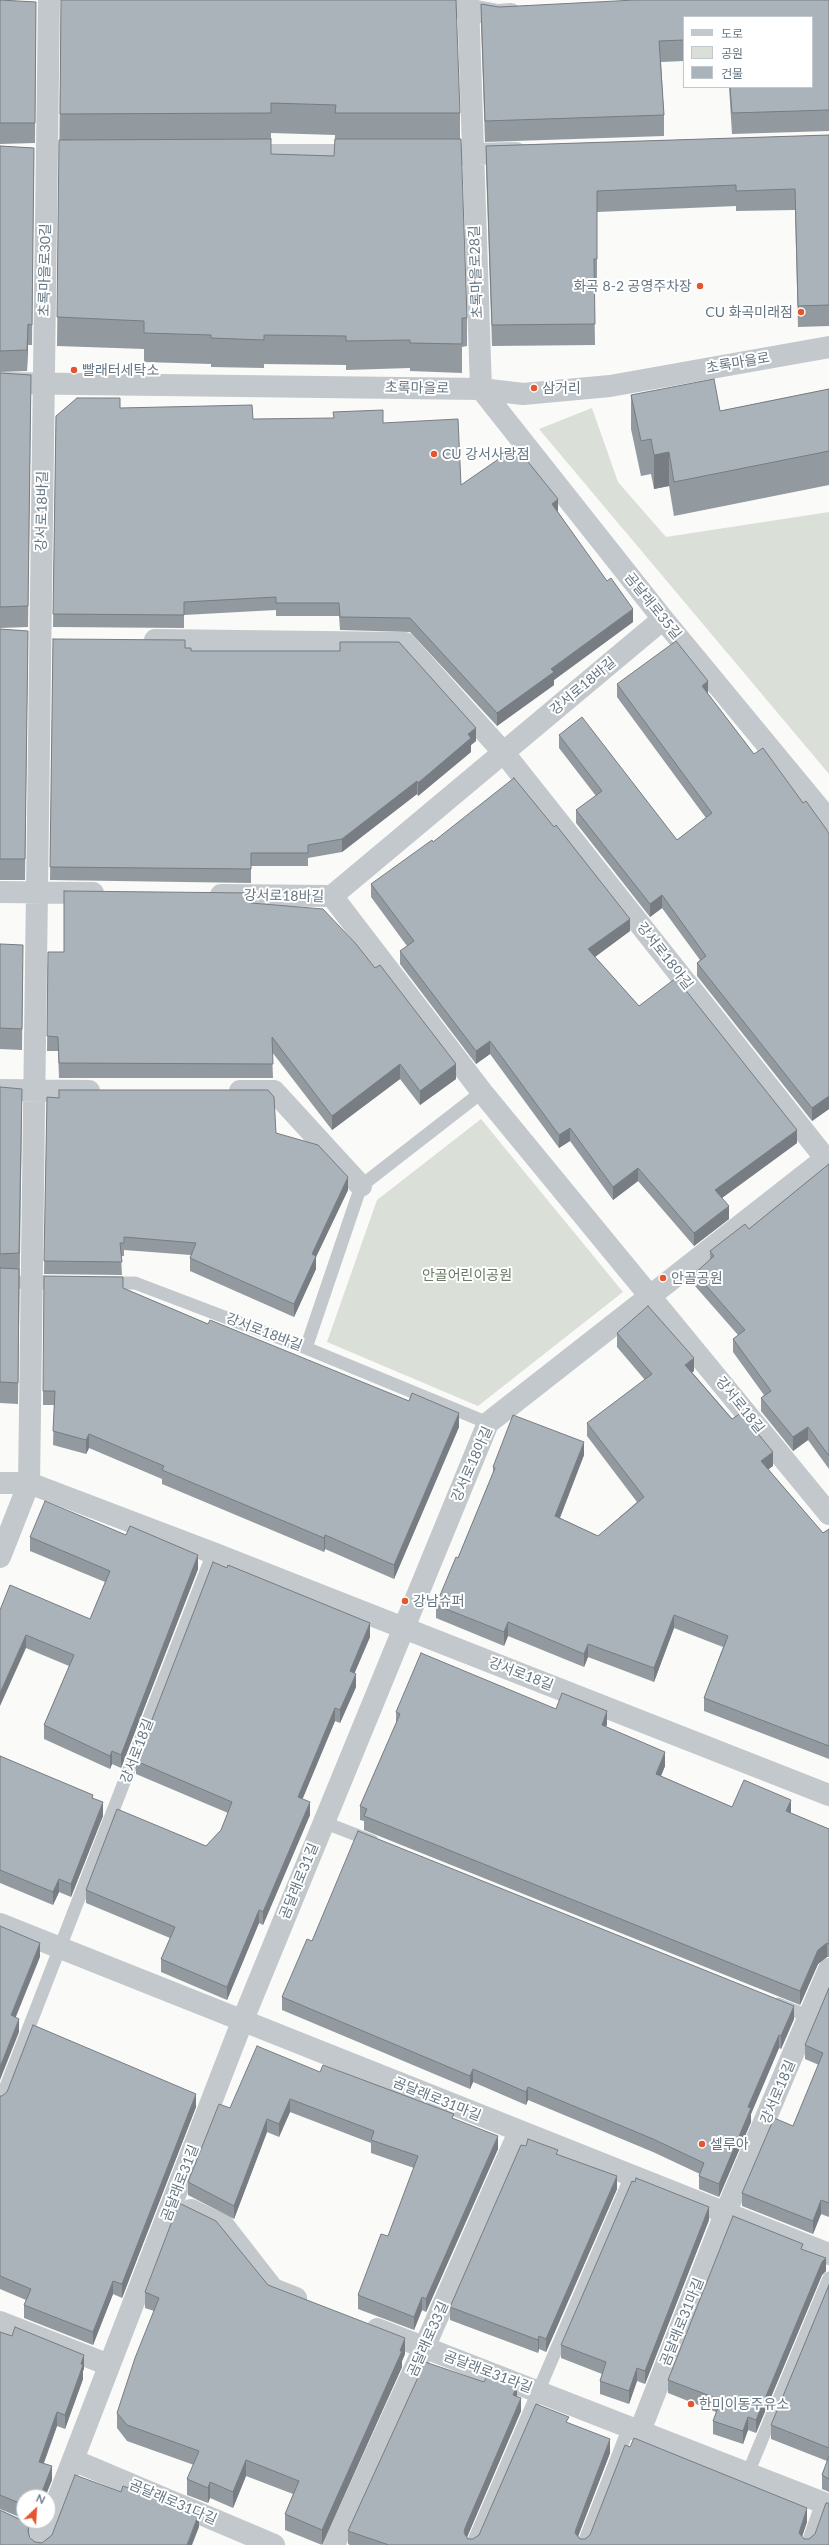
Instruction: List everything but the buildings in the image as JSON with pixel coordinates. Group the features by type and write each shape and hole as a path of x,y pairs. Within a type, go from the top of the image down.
{"street":[{"path":"408,3 432,2 468,4 498,15 530,13"},
{"name":"초록마을로28길","path":"468,4 481,389"},
{"path":"42,7 72,10"},
{"name":"초록마을로30길","path":"42,7 47,156 44,384"},
{"path":"409,155 536,153"},
{"path":"252,155 385,155"},
{"path":"23,156 70,156"},
{"name":"초록마을로","path":"0,383 481,389 523,394 610,386 829,347"},
{"name":"강서로18바길","path":"29,1484 37,892 30,639 44,384"},
{"name":"곰달래로35길","path":"481,389 663,619 829,820"},
{"name":"강서로18바길","path":"204,895 332,896 663,619"},
{"path":"30,639 64,639"},
{"path":"136,640 405,643 504,753"},
{"name":"강서로18아길","path":"402,1628 488,1423 828,1159 504,753"},
{"path":"0,892 117,893"},
{"path":"332,896 482,1092 651,1297"},
{"path":"0,1090 106,1091"},
{"path":"218,1091 274,1092 361,1186"},
{"name":"강서로18길","path":"651,1297 829,1514"},
{"name":"강서로18길","path":"0,1483 29,1484 213,1553 829,1795"},
{"path":"0,1557 29,1484"},
{"name":"곰달래로31길","path":"42,2540 242,2022 402,1628"},
{"path":"0,1924 242,2022"},
{"name":"강서로18길","path":"725,2214 810,2017 829,1969"},
{"name":"곰달래로31마길","path":"242,2022 829,2254"},
{"name":"곰달래로33길","path":"334,2545 424,2348 519,2132"},
{"path":"173,2202 224,2226 273,2289 316,2306"},
{"name":"곰달래로31마길","path":"634,2429 725,2214"},
{"path":"0,2322 109,2365"},
{"name":"곰달래로31라길","path":"359,2323 539,2391 826,2504"},
{"name":"곰달래로31다길","path":"73,2460 274,2545"}],"lane":[{"path":"306,1348 361,1186 482,1092"},
{"path":"0,1282 71,1283"},
{"name":"강서로18바길","path":"95,1283 134,1283 306,1348 488,1423"},
{"name":"강서로18길","path":"0,2102 213,1553"},
{"path":"323,1822 382,1845"},
{"path":"766,1999 810,2017"},
{"path":"539,2391 631,2176"},
{"path":"748,2473 829,2278"},
{"name":"곰달래로31라길","path":"472,2545 539,2391"},
{"path":"583,2545 634,2429"},
{"name":"곰달래로31라길","path":"807,2545 826,2504"},
{"path":"0,2517 42,2540"}],"green space":[{"path":"592,408 618,482 666,537 829,512 829,774 539,429"},
{"name":"안골어린이공원","path":"481,1119 623,1292 478,1406 327,1342 377,1200"}],"place":[{"name":"화곡 8-2 공영주차장","path":"700,286"},
{"name":"CU 화곡미래점","path":"801,312"},
{"name":"빨래터세탁소","path":"74,370"},
{"name":"삼거리","path":"534,388"},
{"name":"CU 강서사랑점","path":"434,454"},
{"name":"안골공원","path":"663,1278"},
{"name":"강남슈퍼","path":"405,1601"},
{"name":"셀루아","path":"702,2144"},
{"name":"한미이동주유소","path":"691,2404"}]}
